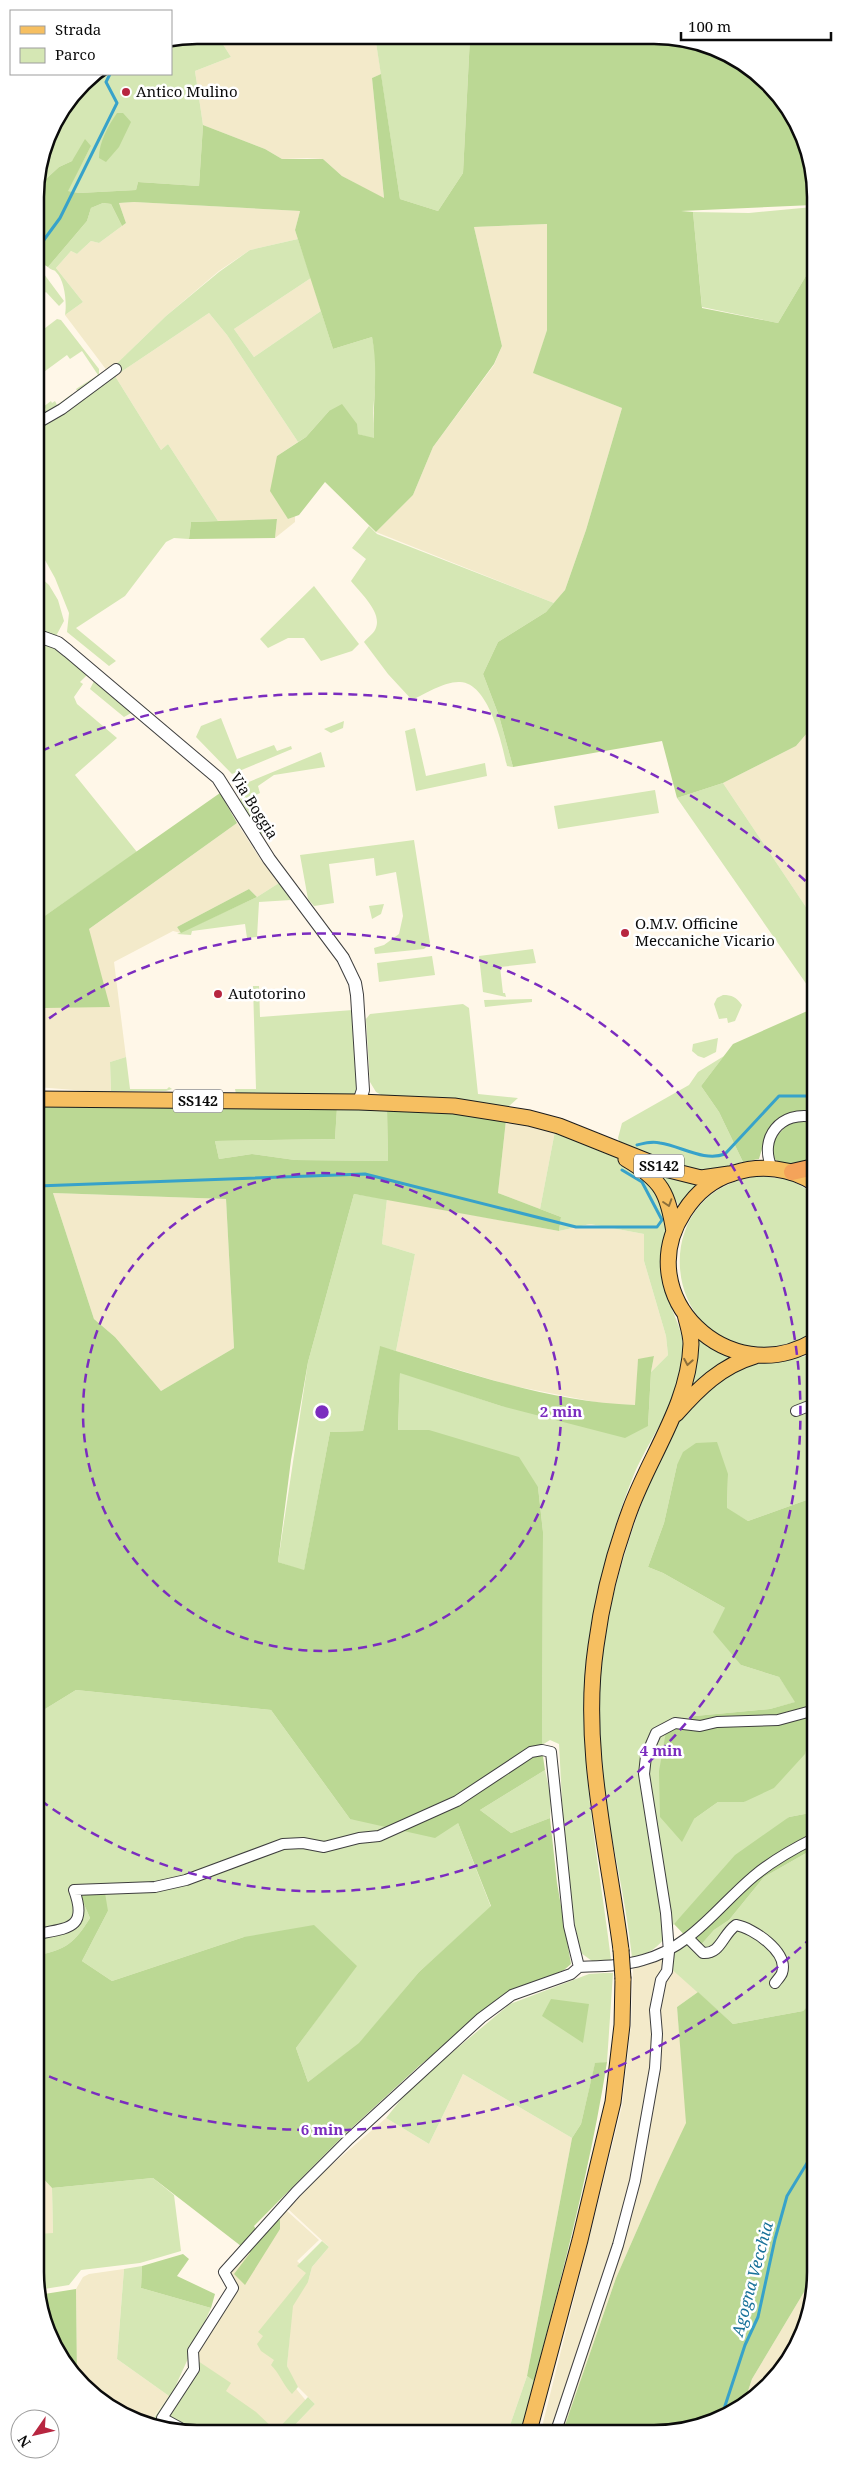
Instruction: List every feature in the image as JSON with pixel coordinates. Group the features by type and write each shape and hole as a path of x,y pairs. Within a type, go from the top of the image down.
{"highway":[{"path":"792,1172 807,1169"}],"main road":[{"name":"SS142","path":"44,1099 359,1102 454,1106 503,1112 558,1126 670,1170 701,1178 729,1174"},
{"name":"SS142","path":"593,1139 631,1162 649,1175 661,1188 669,1202 674,1234"},
{"path":"755,1356 735,1352 717,1344 699,1330 685,1314 676,1296 670,1276 670,1254 674,1234 682,1215 695,1197 729,1174 750,1169 772,1168 792,1172 807,1180"},
{"path":"674,1417 685,1376 691,1343 685,1314"},
{"path":"788,1353 807,1344"},
{"path":"531,2425 580,2240 613,2102 622,2025 623,1979 621,1950 598,1806 592,1752 592,1698 595,1646 611,1573 630,1510 645,1470 674,1417 700,1387 719,1372 739,1361 755,1356 788,1353 807,1354"}],"street":[{"path":"44,419 62,409 116,369"},
{"name":"Via Boggia","path":"44,638 58,643 68,651 218,778 269,859 310,913 350,971 357,995 362,1054 363,1090 359,1102"},
{"name":"Via Boggia","path":"362,1054 368,1086 380,1103"},
{"path":"44,1093 90,1099"},
{"path":"772,1168 766,1155 768,1142 778,1126 795,1116 807,1117"},
{"path":"796,1411 807,1407"},
{"path":"558,2425 618,2245 635,2181 655,2068 657,2034 655,2010 661,1980 667,1971 669,1948 666,1913 644,1774 646,1756 656,1733 675,1724 700,1726 717,1722 778,1720 807,1712"},
{"path":"44,1933 67,1928 78,1919 81,1908 74,1890 155,1887 186,1880 282,1844 303,1843 324,1847 359,1838 379,1836 457,1801 531,1752 542,1750 551,1752 569,1926 579,1967"},
{"path":"170,2423 162,2418 194,2369 193,2351 233,2288 224,2272 296,2192 349,2139 481,2018 512,1995 571,1974 579,1967 644,1960 688,1938 712,1919 752,1877 779,1856 807,1842"},
{"path":"688,1938 702,1953 710,1954 719,1948 728,1931 736,1926 746,1927 756,1932 776,1951 782,1963 782,1973 775,1983"}],"shaded area":[{"path":"223,44 376,44 381,74 372,78 384,199 342,176 323,159 282,159 265,149 203,125 195,71 231,57"},
{"path":"134,202 300,211 295,230 298,239 250,250 219,271 166,316 108,372 65,315 83,302 56,268 71,251 77,254 91,241 99,243 126,223 119,203"},
{"path":"547,224 547,330 534,373 622,408 586,530 565,590 554,603 376,532 413,495 433,447 494,365 502,346 474,227"},
{"path":"311,278 321,311 254,357 234,329"},
{"path":"209,313 227,335 298,442 277,456 288,519 295,516 295,522 275,538 277,519 218,521 168,444 161,450 115,376"},
{"path":"807,733 807,909 723,783 796,746"},
{"path":"237,823 261,860 279,883 257,897 249,889 177,927 181,933 173,931 114,962 126,1057 110,1062 111,1093 44,1088 44,1007 45,1008 89,929"},
{"path":"506,1120 555,1131 540,1209 498,1193"},
{"path":"53,1193 226,1199 234,1348 161,1391 115,1337 94,1319"},
{"path":"387,1199 559,1231 590,1224 644,1234 644,1261 666,1336 668,1355 651,1372 654,1356 638,1360 636,1405 605,1404 509,1385 396,1351 415,1254 382,1244"},
{"path":"661,1959 698,1992 677,2007 687,2123 658,2182 616,2278 565,2425 542,2425 622,2106 631,2025 633,1969"},
{"path":"463,2074 572,2138 527,2376 510,2425 295,2425 315,2404 294,2383 287,2366 290,2332 278,2367 308,2403 288,2425 195,2425 196,2352 236,2285 228,2272 286,2210 319,2240 297,2261 309,2272 308,2282 312,2267 329,2247 288,2209 327,2169 386,2118 429,2144"},
{"path":"44,2179 52,2188 53,2234 44,2234"},
{"path":"124,2269 117,2359 169,2396 153,2418 129,2410 103,2394 77,2368 76,2289 83,2277 89,2274"},
{"path":"806,2288 802,2312 792,2340 782,2357 769,2373 747,2395 752,2379"}],"green space":[{"path":"186,44 223,44 231,57 195,71 203,125 199,186 138,182 136,190 79,193 67,191 91,146 72,161 59,167 45,180 52,147 64,120 75,103 105,75 172,75 172,46"},
{"path":"376,44 470,44 463,173 438,211 400,199"},
{"path":"470,44 665,44 704,52 722,59 739,69 763,88 776,103 792,129 804,167 807,186 807,205 681,211 693,212 702,308 778,323 807,274 807,733 796,746 723,783 677,798 662,741 513,767 499,716 483,674 498,642 546,612 565,590 586,530 622,408 533,373 547,330 547,224 474,227 502,346 494,364 433,447 413,495 376,532 325,482 299,515 288,519 270,491 277,456 306,437 329,411 342,404 357,424 358,434 374,438 375,363 372,337 333,349 295,230 300,211 134,202 119,203 126,223 122,226 111,204 103,203 91,208 87,221 48,267 44,265 45,180 59,167 72,161 85,139 91,146 68,191 79,193 136,190 138,182 199,186 203,125 265,149 282,159 323,159 342,176 384,198 372,78 381,74 400,199 438,211 463,173"},
{"path":"117,113 123,113 131,122 119,147 106,162 99,158 102,140"},
{"path":"103,203 111,204 122,226 99,243 91,241 77,254 71,251 56,268 83,302 65,315 66,305 63,286 59,276 48,267 87,221 91,208"},
{"path":"807,208 807,274 778,323 702,307 693,212 749,213"},
{"path":"298,239 311,278 234,329 254,357 321,311 333,349 372,337 377,362 373,413 374,439 358,434 329,411 306,437 298,442 227,335 209,313 115,376 161,450 168,444 218,521 191,522 189,539 174,538 166,542 125,596 76,628 116,661 109,666 67,632 69,613 55,578 44,558 44,425 115,377 108,372 166,316 219,272 250,250"},
{"path":"44,274 64,301 59,306 46,292 44,293"},
{"path":"57,319 61,320 99,369 99,377 78,392 76,389 98,375 82,351 70,359 67,355 44,372 44,329"},
{"path":"72,394 72,398 49,413 44,411 46,409 44,406 51,401 52,403 55,401 57,405"},
{"path":"277,519 275,538 189,539 191,522"},
{"path":"369,526 377,534 554,603 546,612 498,642 483,674 499,716 513,767 507,766 498,730 479,692 470,685 454,682 435,688 412,700 388,674 364,642 373,633 377,624 374,610 351,581 366,559 352,548"},
{"path":"44,581 58,600 64,621 56,636 44,632"},
{"path":"314,586 359,644 352,651 321,661 304,638 288,638 268,648 260,639"},
{"path":"44,643 55,647 88,674 80,682 83,684 74,697 77,704 117,738 75,775 137,852 44,916 44,695"},
{"path":"94,681 133,712 124,717 90,689"},
{"path":"221,718 237,759 274,745 277,751 291,746 292,749 232,774 196,737 201,726"},
{"path":"344,721 343,728 331,733 324,729"},
{"path":"415,728 426,776 485,763 487,776 416,791 405,731"},
{"path":"321,752 325,767 274,775 258,786 260,793 256,795 265,833 260,834 241,803 240,796 244,784"},
{"path":"723,783 807,909 807,985 677,798"},
{"path":"655,790 659,813 558,829 554,806"},
{"path":"220,793 237,823 89,929 110,1007 45,1008 44,916"},
{"path":"414,840 430,943 424,949 375,954 374,948 384,945 399,934 403,916 396,872 376,876 374,858 329,864 334,903 314,906 308,899 300,855"},
{"path":"279,883 291,900 259,902 257,937 247,938 245,924 192,931 191,935 177,934 257,897"},
{"path":"249,889 257,897 181,933 177,927"},
{"path":"384,904 381,914 372,919 369,906"},
{"path":"533,949 536,963 500,967 503,993 505,993 506,997 483,992 479,956"},
{"path":"432,956 435,975 379,982 377,963"},
{"path":"253,986 259,986 260,1017 353,1010 360,1086 354,1098 236,1094 235,1089 256,1089"},
{"path":"723,995 734,997 742,1005 735,1021 728,1023 727,1018 719,1019 714,1004 717,998"},
{"path":"532,999 532,1002 485,1007 484,1000"},
{"path":"463,1004 469,1008 478,1094 518,1098 508,1107 481,1103 385,1097 376,1092 370,1082 366,1019 370,1014"},
{"path":"807,1011 807,1112 792,1113 783,1117 776,1123 766,1138 759,1159 743,1162 719,1112 701,1086 733,1044"},
{"path":"718,1038 716,1052 704,1058 692,1051 693,1044"},
{"path":"724,1056 701,1086 719,1112 743,1162 714,1171 687,1171 620,1144 618,1138 622,1123 689,1085 698,1072"},
{"path":"126,1057 130,1089 167,1089 169,1087 172,1089 166,1091 111,1091 110,1062"},
{"path":"186,1089 222,1090 222,1093 186,1092"},
{"path":"44,1106 337,1108 335,1139 215,1141 219,1159 252,1154 295,1160 388,1161 387,1109 447,1111 506,1120 498,1193 561,1217 559,1231 354,1194 308,1362 291,1460 278,1562 304,1570 330,1432 363,1431 380,1346 474,1375 538,1392 602,1403 635,1405 638,1359 654,1356 651,1372 648,1426 625,1438 501,1406 400,1373 398,1430 429,1430 519,1457 538,1487 543,1532 542,1750 545,1770 480,1810 511,1833 550,1818 557,1883 571,1964 564,1970 511,1993 419,2066 345,2134 254,2226 259,2234 280,2219 280,2229 245,2285 234,2274 250,2253 153,2178 52,2188 44,2179 44,1954 69,1944 90,1918 80,1895 105,1893 108,1911 82,1961 112,1981 244,1937 314,1925 357,1966 296,2048 308,2082 359,2043 419,1972 491,1906 458,1823 435,1838 350,1819 271,1710 76,1690 44,1710","holes":["53,1193 226,1199 234,1348 161,1391 115,1337 94,1319"]},
{"path":"337,1108 387,1109 388,1161 295,1160 252,1154 219,1159 215,1141 335,1139"},
{"path":"801,1118 807,1120 807,1164 788,1164 773,1158 773,1140 790,1122"},
{"path":"555,1131 591,1145 624,1162 639,1173 651,1186 661,1202 668,1228 664,1269 665,1288 680,1330 684,1354 679,1383 674,1397 639,1463 611,1540 595,1606 588,1650 584,1727 586,1766 611,1960 592,1961 581,1953 575,1927 568,1875 559,1744 550,1740 542,1745 543,1532 538,1487 398,1431 400,1372 501,1406 648,1426 651,1372 668,1355 666,1336 644,1261 644,1234 590,1224 559,1231 561,1217 540,1209"},
{"path":"652,1171 697,1185 679,1206 667,1185"},
{"path":"762,1176 790,1180 807,1189 807,1335 803,1338 791,1343 765,1347 730,1341 703,1323 687,1297 680,1266 684,1235 698,1207 724,1186"},
{"path":"354,1194 387,1199 382,1244 415,1254 396,1351 380,1347 363,1431 330,1432 304,1571 278,1562 308,1362"},
{"path":"695,1335 714,1350 733,1357 690,1390"},
{"path":"807,1356 807,1500 748,1521 727,1509 728,1474 677,1465 664,1523 648,1567 663,1573 725,1608 741,1665 779,1677 796,1702 770,1709 695,1716 667,1726 694,1819 718,1802 744,1802 807,1726 807,1814 789,1817 674,1924 653,1950 632,1958 599,1749 599,1684 608,1619 615,1587 645,1494 671,1433 689,1405 713,1382 736,1368 757,1361"},
{"path":"717,1442 728,1474 727,1508 748,1521 807,1500 807,1746 805,1754 774,1788 744,1802 718,1802 694,1819 682,1842 660,1817 659,1771 667,1726 695,1716 770,1709 795,1702 779,1677 741,1665 713,1632 725,1608 663,1573 648,1567 664,1523 677,1465 683,1452 696,1443"},
{"path":"76,1690 271,1710 350,1819 458,1823 491,1907 419,1972 359,2044 308,2082 296,2048 356,1966 244,1937 112,1981 82,1961 108,1911 80,1895 90,1918 69,1944 44,1954 44,1710"},
{"path":"545,1770 551,1797 550,1818 511,1833 480,1810"},
{"path":"807,1814 807,1853 764,1877 729,1920 714,1930 700,1946 692,1943 674,1924 735,1855 789,1817"},
{"path":"807,1853 807,2007 803,2011 733,2024 668,1966 669,1952 690,1940 700,1946 714,1930 729,1920 764,1877"},
{"path":"613,1973 607,2062 595,2064 581,2124 572,2138 463,2074 429,2144 386,2118 412,2086 510,2004 589,1974"},
{"path":"698,1992 733,2024 803,2011 807,2007 806,2288 752,2379 747,2395 731,2405 704,2417 665,2425 565,2425 616,2278 686,2123 677,2007"},
{"path":"551,1999 589,2004 583,2043 542,2016"},
{"path":"607,2062 584,2182 534,2381 527,2376 572,2138 581,2124 595,2063"},
{"path":"153,2178 174,2195 181,2251 140,2263 81,2270 69,2285 45,2289 44,2234 53,2233 52,2188"},
{"path":"322,2241 329,2247 312,2267 308,2282 293,2306 287,2366 298,2387 292,2394 271,2365 274,2360 261,2351 257,2344 263,2336 258,2332 306,2273 297,2266"},
{"path":"183,2254 189,2259 177,2276 215,2294 211,2308 141,2288 142,2266"},
{"path":"142,2266 141,2288 211,2308 176,2385 195,2359 231,2383 226,2391 256,2412 270,2425 186,2425 153,2419 169,2396 117,2359 124,2269"},
{"path":"76,2289 77,2368 59,2340 52,2322 46,2294"},
{"path":"527,2376 534,2381 523,2425 510,2425"},
{"path":"308,2397 315,2404 295,2425 282,2425"}],"waterway":[{"path":"44,240 60,218 117,103 106,82 110,75"},
{"path":"637,1145 657,1142 701,1155 717,1156 725,1154 779,1096 807,1096"},
{"path":"44,1186 365,1174 576,1227 657,1227 662,1220 642,1182 622,1170"},
{"name":"Agogna Vecchia","path":"724,2408 745,2345 758,2317 775,2239 787,2196 807,2163"}],"place":[{"name":"Antico Mulino","path":"126,92"},
{"name":"O.M.V. Officine Meccaniche Vicario","path":"625,933"},
{"name":"Autotorino","path":"218,994"}]}
